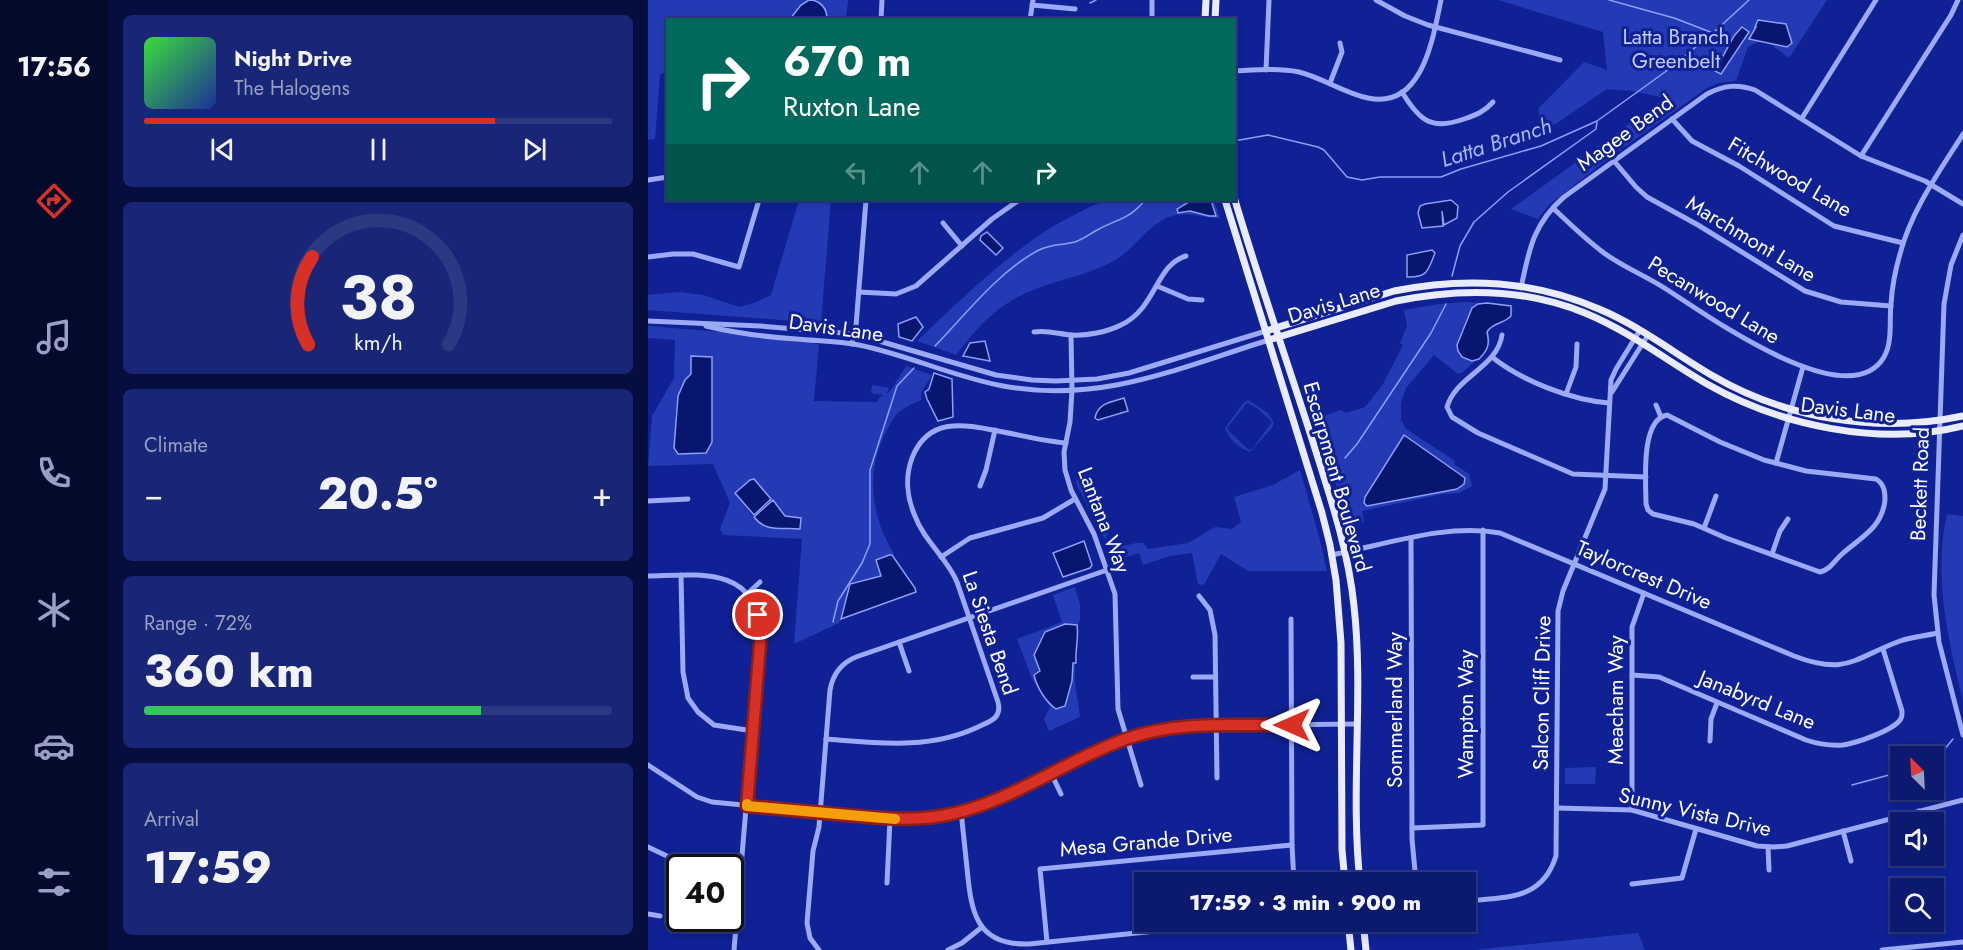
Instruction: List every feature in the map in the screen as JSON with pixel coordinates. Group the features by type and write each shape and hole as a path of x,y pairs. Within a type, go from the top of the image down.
{"main road":[{"path":"1205,18 1206,0"},
{"path":"1215,18 1216,0"},
{"name":"Escarpment Boulevard","path":"1235,201 1346,552 1354,605 1358,872"},
{"name":"Escarpment Boulevard","path":"1226,203 1322,513 1331,555 1339,609 1341,643 1344,872"},
{"name":"Davis Lane","path":"1266,331 1394,291 1437,284 1475,282 1522,286 1591,305 1640,330 1730,386 1792,409 1831,418 1871,423 1919,423 1963,416"},
{"name":"Davis Lane","path":"1269,340 1415,297 1463,292 1520,296 1555,303 1585,313 1635,338 1724,393 1789,419 1851,431 1906,433 1963,426"},
{"path":"1349,932 1351,950"},
{"path":"1364,932 1366,950"}],"street":[{"path":"881,18 882,0"},
{"path":"1152,0 1152,18"},
{"path":"1266,69 1269,0"},
{"path":"1376,0 1405,16 1435,27 1560,60"},
{"path":"1236,71 1266,69 1298,72 1371,99 1384,99 1402,92 1414,82 1421,72 1441,0"},
{"path":"1802,118 1875,0"},
{"path":"1861,156 1951,15 1958,0"},
{"path":"1030,18 1033,2 1075,9"},
{"path":"1330,84 1342,52 1340,43"},
{"name":"Magee Bend","path":"1520,296 1532,241 1540,224 1552,208 1707,94 1733,85 1755,90 1861,156 1931,185 1963,204"},
{"path":"1402,92 1418,116 1441,124 1453,123 1482,112 1492,102"},
{"name":"Fitchwood Lane","path":"1672,119 1692,141 1738,166 1834,226 1842,230 1903,243"},
{"path":"1891,306 1896,269 1914,216 1963,134"},
{"name":"Marchmont Lane","path":"1614,161 1636,187 1647,196 1804,291 1841,302 1891,306"},
{"path":"648,180 666,177"},
{"path":"648,256 693,254 739,267 759,201"},
{"path":"852,344 855,334 866,201"},
{"path":"859,292 888,294 909,290 992,219 1018,201"},
{"name":"Pecanwood Lane","path":"1552,208 1612,259 1659,284 1765,351 1803,367 1852,375 1876,366 1884,356 1889,344 1891,306"},
{"path":"943,223 962,246"},
{"name":"Beckett Road","path":"1963,235 1953,260 1945,293 1934,595 1937,633 1963,735"},
{"path":"1034,332 1046,331 1071,335 1109,329 1126,322 1146,306 1171,264 1186,256"},
{"path":"1157,286 1188,299 1202,300"},
{"name":"Davis Lane","path":"648,321 855,334 996,375 1032,380 1073,381 1136,371 1266,331"},
{"name":"Davis Lane","path":"699,324 876,348 996,384 1028,389 1106,388 1143,380 1269,340"},
{"name":"Salcon Cliff Drive","path":"1476,900 1518,895 1530,891 1550,871 1556,856 1557,619 1561,598 1603,497 1613,375 1640,330"},
{"name":"Lantana Way","path":"1071,335 1073,381 1065,470 1076,499 1091,528 1116,600 1117,700 1126,739 1141,785"},
{"path":"1502,335 1492,357 1464,382 1451,399 1447,407 1450,415 1485,436 1568,472 1584,475 1646,477"},
{"name":"Salcon Cliff Drive","path":"1611,393 1648,335"},
{"path":"1566,394 1576,367 1577,344"},
{"path":"1492,357 1511,371 1580,400 1609,404"},
{"path":"1776,463 1803,367"},
{"path":"1656,405 1660,417"},
{"path":"1667,415 1674,417 1720,442 1776,463 1830,475 1876,479 1882,483 1885,497 1883,512 1874,528 1826,570 1817,572 1704,528 1650,513 1646,504 1648,438 1660,417 1667,415"},
{"name":"La Siesta Bend","path":"826,739 893,744 923,743 963,734 996,717 999,711 998,702 969,618 954,577 920,528 911,506 908,474 913,456 922,441 942,427 960,424 1066,443"},
{"path":"980,486 995,430"},
{"path":"1704,528 1716,496"},
{"path":"941,557 970,538 1043,518 1076,499"},
{"path":"648,501 688,500"},
{"path":"1772,554 1780,531 1788,519"},
{"name":"Taylorcrest Drive","path":"1331,555 1454,530 1483,530 1507,535 1815,663 1827,665 1847,664 1906,640 1937,633"},
{"name":"Wampton Way","path":"1412,828 1483,825 1483,530"},
{"name":"Sommerland Way","path":"1411,538 1412,828 1415,872"},
{"path":"819,950 810,938 807,923 813,855 820,813 830,690 837,670 852,659 1107,570"},
{"path":"681,575 683,672 688,698 698,712 714,724 753,731"},
{"path":"648,576 718,576 734,582 747,594 758,615 761,631 743,854"},
{"path":"747,594 760,582"},
{"name":"Meacham Way","path":"1632,810 1632,627 1644,593"},
{"path":"1199,596 1210,610 1213,621 1217,778"},
{"path":"1292,619 1293,872"},
{"path":"899,642 909,670"},
{"name":"Janabyrd Lane","path":"1632,675 1659,677 1814,742 1836,745 1856,742 1895,724 1902,716 1883,649"},
{"path":"1193,677 1215,677"},
{"path":"1710,741 1711,719 1718,703"},
{"path":"648,765 698,797 712,802 890,819 931,817 961,811 1005,796 1126,739 1170,729 1216,725 1356,724"},
{"path":"1051,773 1060,794"},
{"name":"Sunny Vista Drive","path":"1557,808 1632,810 1768,848 1787,846 1963,800"},
{"path":"961,811 970,903 982,927 993,936 1017,944 1146,932"},
{"path":"887,883 890,819"},
{"path":"1632,884 1682,878 1696,829"},
{"path":"1843,831 1851,861"},
{"name":"Mesa Grande Drive","path":"1047,942 1040,869 1292,845"},
{"path":"648,847 666,856"},
{"path":"1768,848 1769,870"},
{"path":"648,914 660,916"},
{"path":"948,950 962,944 982,927"},
{"path":"734,950 736,932"},
{"path":"1882,950 1963,942"}],"green space":[{"path":"648,0 848,0 846,18 666,18 666,72 660,75 655,139 648,140"},
{"name":"Latta Branch Greenbelt","path":"1498,0 1827,0 1789,58 1764,39 1748,47 1736,81 1718,83 1707,88 1609,158 1549,205 1538,219 1511,209 1665,98 1632,91 1607,89 1538,136 1539,108 1584,62 1607,70 1603,32"},
{"path":"799,201 831,201 821,323 648,310 648,295 679,292 703,295 739,307 771,295"},
{"path":"1103,201 1214,201 1220,218 1186,214 1166,218 1124,254 1108,264 1029,292 1005,305 984,322 956,355 917,341 1010,257 1044,232"},
{"path":"1464,302 1509,305 1513,309 1510,318 1497,322 1488,330 1490,341 1487,350 1463,372 1458,374 1434,355 1406,388 1401,403 1401,420 1406,429 1455,461 1454,464 1469,474 1472,486 1459,493 1443,494 1362,511 1364,522 1348,525 1318,418 1341,410 1346,413 1365,407 1382,386 1403,345 1400,343 1407,326 1404,310"},
{"path":"648,326 819,344 814,401 877,402 883,395 871,393 872,385 889,388 886,394 906,366 932,375 921,393 921,400 900,412 891,423 883,438 874,468 876,512 894,554 889,555 881,576 850,584 839,623 794,644 802,539 723,535 720,529 730,503 713,464 648,466 652,416 674,378 675,340 648,338","holes":["711,357 712,419 675,418 678,397 684,383","752,479 784,515 800,528 782,528 754,518 735,493"]},
{"path":"1248,400 1268,413 1274,423 1250,452 1235,443 1225,428 1244,402","holes":["1247,403 1257,408 1272,422 1249,450 1227,428"]},
{"path":"1300,470 1327,571 1248,571 1221,554 1204,585 1198,584 1192,553 1170,556 1143,565 1139,553 1111,562 1107,550 1136,543 1143,543 1148,549 1188,543 1215,527 1232,529 1241,522 1234,497 1273,485"},
{"path":"1087,475 1093,479 1109,531 1106,538 1076,483 1077,478"},
{"path":"1947,514 1963,516 1963,701 1944,608 1941,561"},
{"path":"1075,587 1080,605 1078,639 1075,649 1075,682 1080,717 1049,731 1044,719 1050,707 1032,679 1017,639 1062,622 1053,595"},
{"path":"1596,767 1595,784 1565,784 1565,768"},
{"path":"1638,933 1645,950 1474,950"}],"shaded area":[{"path":"809,0 816,1 826,11 827,18 791,18 801,5"},
{"path":"1758,20 1786,24 1792,43 1787,47 1749,39"},
{"path":"1742,27 1749,32 1721,74 1715,71 1734,36"},
{"path":"1451,200 1458,206 1457,218 1444,225 1442,211 1443,226 1422,228 1418,213 1420,206"},
{"path":"1190,201 1211,201 1216,216 1190,211 1178,213 1177,209"},
{"path":"987,232 1003,248 996,255 980,240 981,236"},
{"path":"1432,250 1435,253 1426,272 1419,276 1407,277 1407,255"},
{"path":"1478,304 1511,306 1511,316 1489,329 1486,350 1479,359 1472,361 1462,357 1457,345 1472,308"},
{"path":"916,317 923,327 912,341 899,337 898,324"},
{"path":"985,341 990,361 963,356 970,343"},
{"path":"691,356 712,357 712,442 706,453 678,454 674,448 678,396 685,380 691,374"},
{"path":"934,373 952,379 953,417 938,421 925,392 929,389"},
{"path":"1124,398 1128,411 1098,420 1095,418 1102,406"},
{"path":"1404,435 1465,478 1464,484 1457,489 1367,506 1364,503 1365,497"},
{"path":"754,479 771,499 754,515 735,493"},
{"path":"773,500 785,516 801,518 800,529 769,527 754,517"},
{"path":"1084,541 1092,565 1090,568 1063,577 1053,553"},
{"path":"892,555 916,592 841,619 850,584 881,576 876,560"},
{"path":"1065,624 1077,625 1076,663 1073,663 1072,681 1065,706 1056,709 1045,699 1037,685 1034,675 1040,671 1034,655 1045,632"}],"waterway":[{"path":"1090,3 1096,0"},
{"path":"1609,0 1674,18 1713,33 1749,0"},
{"name":"Latta Branch","path":"1236,141 1268,135 1318,147 1324,150 1347,177 1362,180 1380,177 1441,177 1541,146 1597,121 1665,72 1713,33"},
{"path":"1452,276 1460,246 1474,222 1508,192 1596,129 1597,122"},
{"name":"Latta Branch","path":"935,346 997,281 1025,259 1044,248 1075,242 1129,214 1144,201"},
{"path":"1345,458 1357,444 1431,333 1446,304"},
{"name":"Latta Branch","path":"833,622 838,601 862,563 870,544 870,470 897,386 914,368"},
{"path":"1944,750 1953,739"},
{"path":"1852,785 1890,775"}],"slow traffic":[{"path":"747,804 747,806 895,819"}],"route":[{"path":"758,615 761,631 747,806 890,819 941,816 1005,796 1094,752 1126,739 1152,732 1216,725 1292,725"}]}
